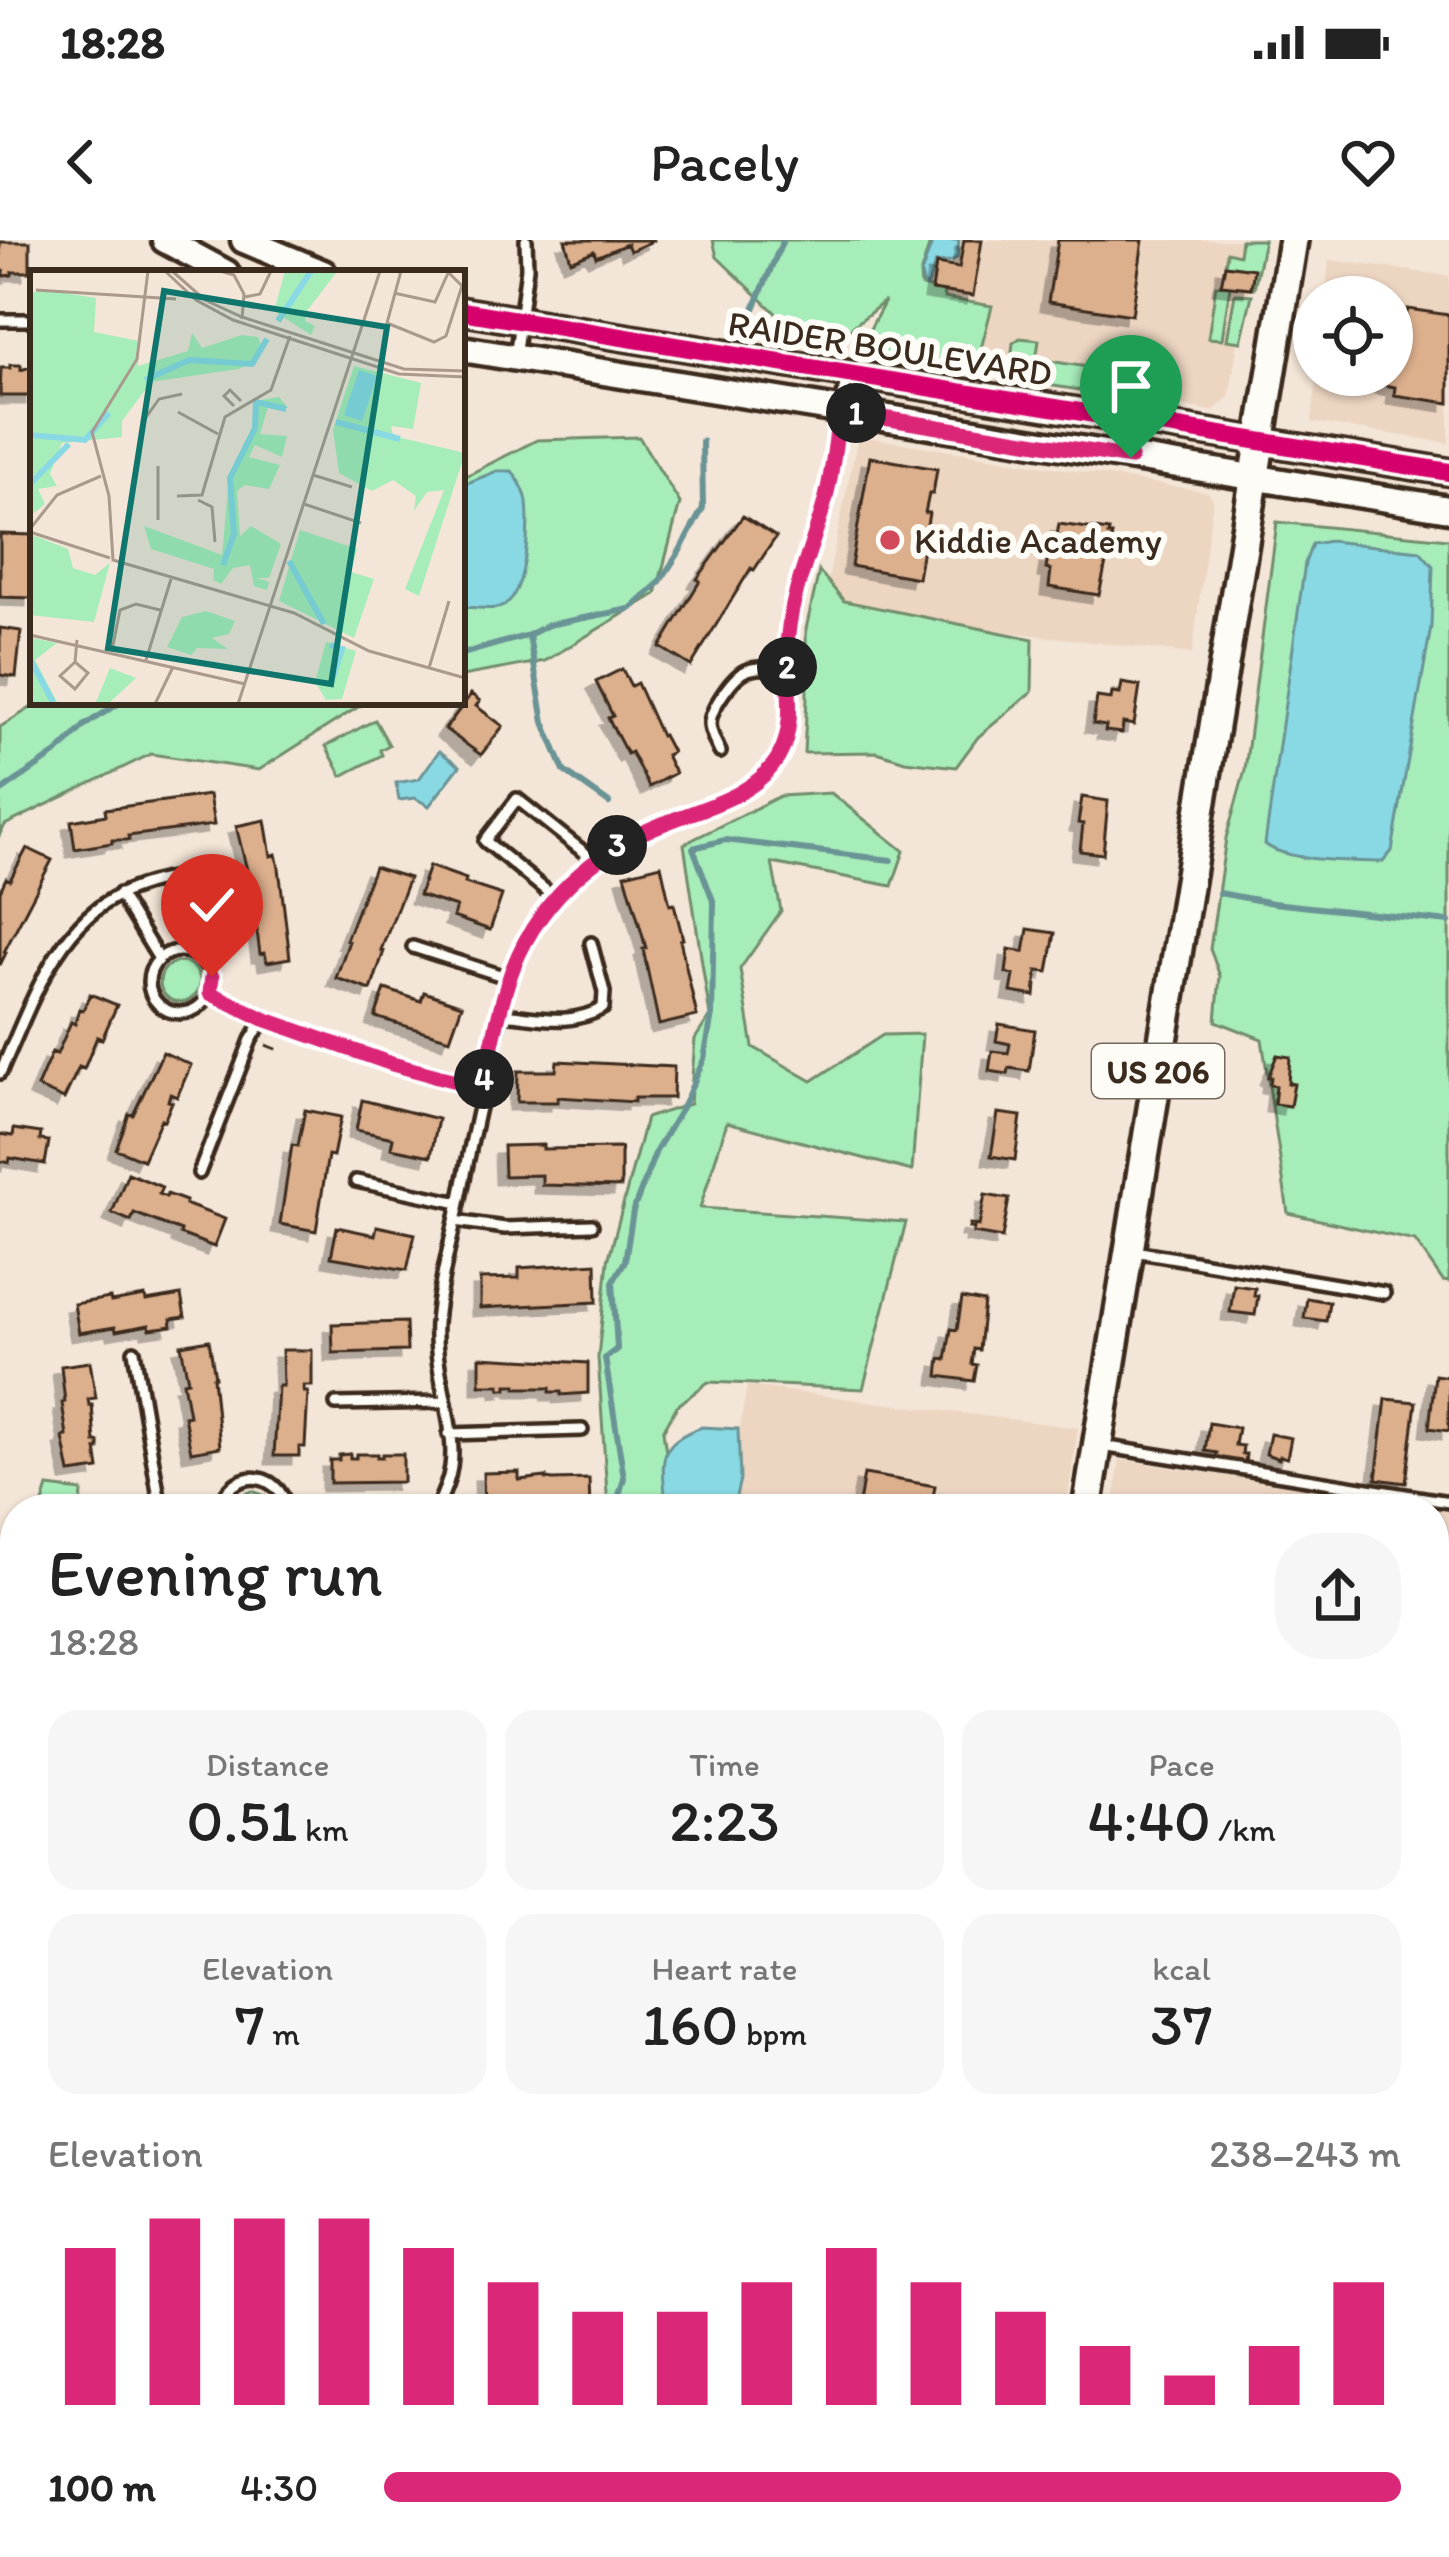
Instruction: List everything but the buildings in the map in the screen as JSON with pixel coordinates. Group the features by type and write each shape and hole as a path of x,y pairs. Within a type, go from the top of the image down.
{"main road":[{"name":"US 206","path":"1089,1494 1293,240"}],"street":[{"path":"164,240 220,270"},
{"path":"244,240 310,270"},
{"name":"RAIDER BOULEVARD","path":"465,312 1449,472"},
{"name":"RAIDER BOULEVARD","path":"465,350 1449,509"}],"lane":[{"path":"515,358 526,240"},
{"path":"444,1494 451,1467 437,1361 440,1289 509,978 554,897 595,861 649,829 758,782 777,758 786,738 789,711 791,613 826,496 847,374"},
{"path":"977,434 986,396"},
{"path":"720,752 710,719 731,683 753,668 787,668"},
{"path":"554,897 485,841 517,799 595,861"},
{"path":"0,1073 56,954 75,928 119,894 213,869"},
{"path":"119,894 159,959"},
{"path":"502,1014 549,1020 585,1017 603,1008 604,992 591,943"},
{"path":"413,947 509,978"},
{"path":"176,951 195,954 209,968 210,993 202,1005 193,1011 171,1012 161,1007 149,978 159,959 176,951"},
{"path":"210,993 264,1019 392,1064 482,1088"},
{"path":"199,1173 251,1040 264,1019"},
{"path":"356,1181 459,1203"},
{"path":"455,1221 505,1228 592,1226"},
{"path":"1129,1250 1384,1293"},
{"path":"134,1351 158,1494"},
{"path":"336,1404 444,1402"},
{"path":"449,1434 582,1430"},
{"path":"1097,1446 1399,1494"},
{"path":"226,1494 237,1482 260,1478 281,1494"}],"path":[{"path":"264,1045 281,1051"}],"shaded area":[{"path":"916,240 1262,240 1229,397 1213,411 863,352"},
{"path":"1329,260 1449,276 1449,443 1312,422 1315,396 1413,396 1413,276 1327,276"},
{"path":"858,436 1208,492 1213,499 1192,654 822,609"},
{"path":"747,1386 1078,1428 1068,1494 729,1494"},
{"path":"1120,1460 1344,1494 1115,1494"}],"green space":[{"path":"713,240 931,240 921,286 943,291 944,298 992,306 975,372 857,353 885,301 846,332 783,320 717,257"},
{"path":"1241,240 1264,240 1254,288 1253,269 1225,265 1227,252 1239,255"},
{"path":"1216,285 1230,286 1222,339 1208,338"},
{"path":"1235,294 1252,295 1241,342 1227,340"},
{"path":"1020,338 1039,340 1033,383 1009,378 1013,343"},
{"path":"1043,360 1176,381 1175,386 1161,385 1159,396 1174,400 1173,404 1040,384"},
{"path":"639,437 680,503 656,594 545,661 465,675 465,476 537,440"},
{"path":"1277,522 1449,539 1449,1282 1443,1281 1415,1241 1288,1213 1262,1039 1216,1021 1220,976 1210,949 1226,838 1245,770"},
{"path":"819,571 844,601 1033,639 1032,692 978,737 956,767 905,761 877,752 804,753 806,629"},
{"path":"35,705 361,705 259,770 151,754 5,825 0,834 0,727"},
{"path":"375,720 389,745 380,750 382,755 342,776 326,746"},
{"path":"831,793 904,851 892,886 772,863 781,911 740,969 753,1047 812,1081 883,1035 922,1034 912,1171 727,1122 700,1208 906,1222 863,1389 708,1382 677,1406 663,1431 672,1494 607,1494 598,1357 608,1261 646,1118 690,1104 695,1039 710,1016 684,844 780,796"},
{"path":"180,962 194,968 200,982 194,996 180,1002 166,996 160,982 166,968"},
{"path":"48,1487 82,1491 82,1494 46,1494"}],"water":[{"path":"933,240 959,240 957,258 935,263 924,286 921,274"},
{"path":"497,471 512,471 526,497 522,574 510,600 501,607 465,607 465,484"},
{"path":"1330,541 1420,551 1433,566 1431,627 1392,851 1383,862 1304,857 1265,844 1305,563 1312,544"},
{"path":"439,751 460,766 429,806 415,798 399,800 396,783 419,779"},
{"path":"702,1427 738,1429 736,1494 665,1494 664,1458 686,1434"}],"waterway":[{"path":"753,311 783,240"},
{"path":"465,653 548,625 630,609 659,583 703,508 702,441"},
{"path":"529,636 544,722 564,771 609,803"},
{"path":"0,792 116,705"},
{"path":"619,1494 624,1478 605,1358 617,1349 613,1282 625,1261 633,1211 656,1151 704,1059 712,1015 714,903 693,848 725,840 891,860"},
{"path":"1219,893 1449,922"}],"cycle path":[{"path":"465,311 1449,472"}],"place":[{"name":"Kiddie Academy","path":"890,540"}],"route":[{"path":"212,977 210,993 264,1019 392,1064 482,1088 509,978 554,897 611,848 731,797 758,782 777,758 786,738 789,711 791,613 826,496 840,411 1131,458"}]}
